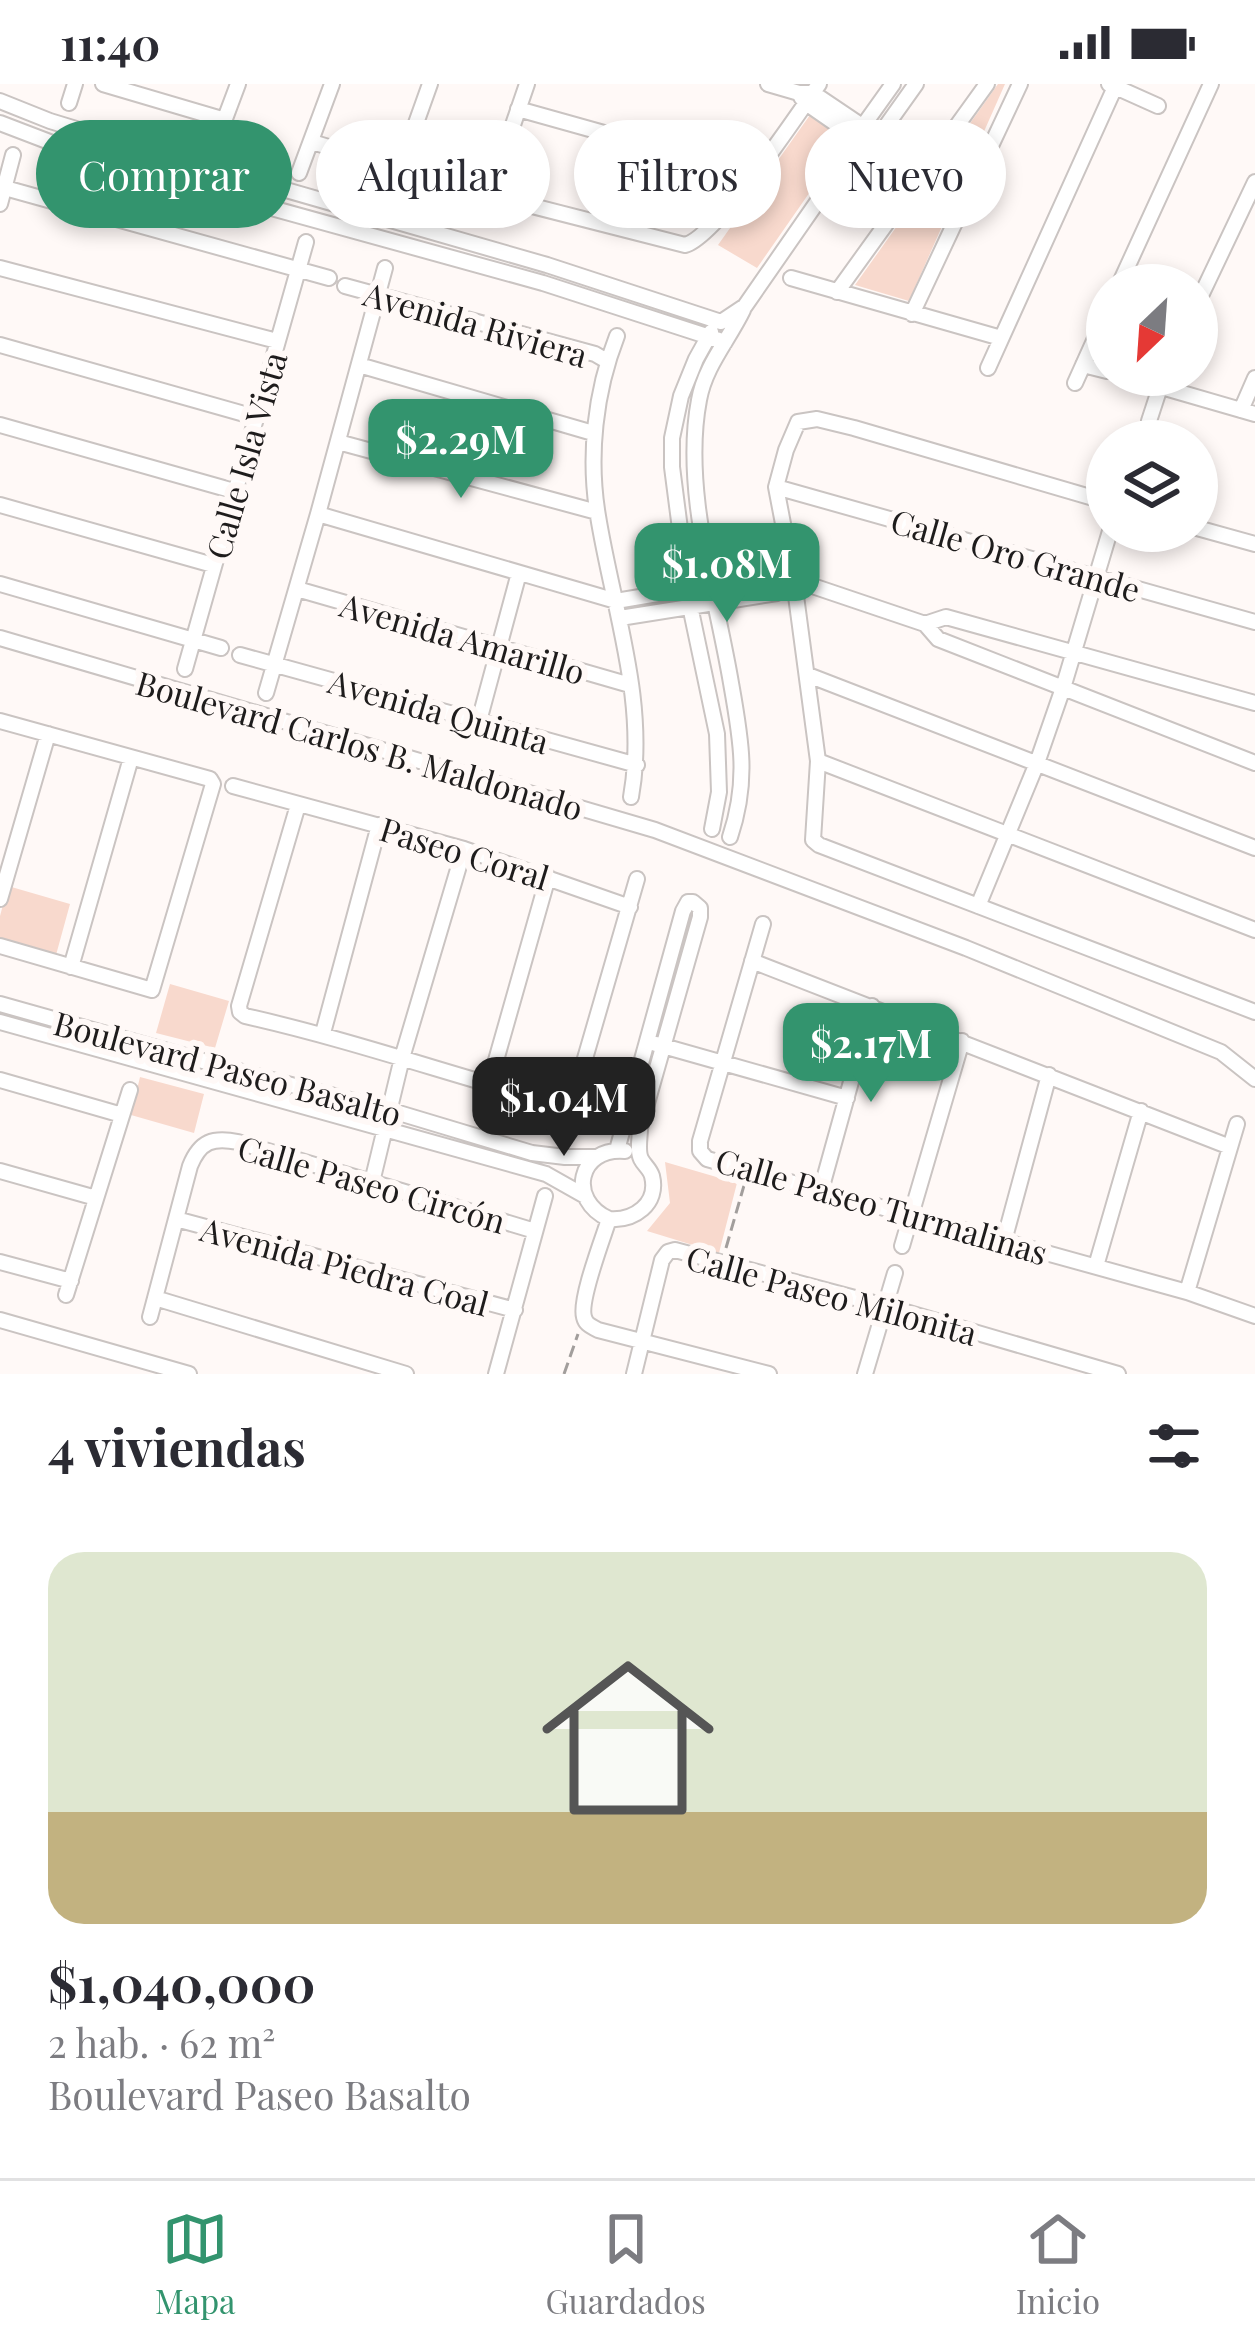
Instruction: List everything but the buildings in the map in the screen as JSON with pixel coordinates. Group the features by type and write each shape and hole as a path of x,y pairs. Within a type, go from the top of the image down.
{"street":[{"path":"69,103 75,84"},
{"path":"103,84 225,119 238,84"},
{"path":"298,173 332,84"},
{"path":"417,120 430,84"},
{"path":"514,120 527,84"},
{"path":"768,84 809,93 844,120"},
{"path":"867,120 892,84"},
{"path":"889,120 916,84"},
{"path":"962,120 987,84"},
{"path":"912,314 1020,84"},
{"path":"1129,264 1211,84"},
{"path":"988,368 1112,86 1158,106"},
{"path":"781,135 809,93"},
{"path":"0,101 50,121 528,259 727,331"},
{"path":"518,109 574,125"},
{"path":"0,124 94,159 543,284 706,337 727,331"},
{"path":"312,142 316,143"},
{"path":"0,204 14,155"},
{"path":"1216,264 1255,182"},
{"name":"Avenida Riviera","path":"5,188 329,278"},
{"path":"730,837 740,796 742,746 697,497 694,439 699,397 727,331 805,220"},
{"path":"622,228 690,245 711,228"},
{"path":"836,292 884,228"},
{"name":"Calle Isla Vista","path":"185,669 306,242"},
{"path":"0,268 278,341"},
{"path":"266,693 385,268"},
{"path":"791,278 1001,338"},
{"name":"Avenida Riviera","path":"345,286 595,354 607,362"},
{"path":"617,336 593,433 597,512 637,729 632,797"},
{"path":"706,337 681,396 672,438 675,500 688,587 717,734 718,792 712,829"},
{"path":"0,345 256,417"},
{"path":"1075,383 1086,358"},
{"path":"358,365 593,433"},
{"path":"1203,396 1248,412 1255,378"},
{"path":"1086,496 817,419 798,422 776,487 794,580 818,761 813,840 1255,1012"},
{"path":"0,425 234,491"},
{"path":"338,442 597,512"},
{"name":"Calle Oro Grande","path":"776,487 1255,622"},
{"path":"0,505 213,565"},
{"path":"318,514 616,601 777,574 925,624 938,639 1255,763"},
{"path":"1218,534 1255,544"},
{"path":"978,906 1037,763 1103,552"},
{"path":"479,722 519,573"},
{"path":"620,617 777,592 794,580"},
{"path":"0,584 220,648"},
{"name":"Avenida Amarillo","path":"297,590 630,685"},
{"path":"925,624 946,617 1255,704"},
{"name":"Boulevard Carlos B. Maldonado","path":"0,638 656,830 1221,1052 1255,1079"},
{"name":"Avenida Quinta","path":"240,655 637,765"},
{"path":"808,675 1255,848"},
{"path":"0,722 210,779 213,784 153,988 0,946"},
{"path":"0,899 48,734"},
{"path":"71,967 131,758"},
{"path":"818,761 1255,930"},
{"name":"Paseo Coral","path":"233,786 464,849 630,907"},
{"path":"298,805 240,1012 559,1104 572,1100 638,879"},
{"path":"323,1033 379,825"},
{"path":"372,1182 401,1058 464,849"},
{"path":"489,1085 548,877"},
{"path":"617,1150 683,911 693,902 700,908 700,917 640,1128 639,1157 652,1177 650,1200 643,1210 621,1220 609,1219 590,1206 584,1174 597,1157 617,1150 639,1157"},
{"name":"Calle Paseo Turmalinas","path":"763,924 699,1147 707,1159 1187,1292 1255,1316"},
{"path":"752,961 1230,1147"},
{"name":"Boulevard Paseo Basalto","path":"0,1004 532,1153 597,1157"},
{"path":"821,1190 872,1006"},
{"name":"Boulevard Paseo Basalto","path":"0,1022 546,1174 585,1196"},
{"path":"902,1246 962,1041"},
{"path":"647,1042 847,1098"},
{"path":"1004,1241 1049,1075"},
{"path":"0,1080 122,1115"},
{"path":"0,1262 68,1288 130,1090"},
{"path":"1096,1266 1141,1111"},
{"path":"1187,1292 1237,1124"},
{"name":"Calle Paseo Circón","path":"176,1219 194,1155 208,1141 238,1142 535,1231"},
{"path":"0,1171 96,1198"},
{"name":"Calle Paseo Circón","path":"496,1374 544,1196"},
{"path":"150,1317 176,1219"},
{"name":"Avenida Piedra Coal","path":"176,1219 515,1310"},
{"path":"609,1219 585,1296 586,1323 769,1374"},
{"name":"Calle Paseo Milonita","path":"634,1374 665,1255 680,1250 1118,1374"},
{"path":"865,1374 895,1273"},
{"path":"155,1298 406,1374"},
{"path":"0,1320 189,1374"}],"path":[{"path":"722,1261 748,1171"},
{"path":"564,1374 586,1323"}],"shaded area":[{"path":"998,84 1005,84 989,120 972,120"},
{"path":"805,122 805,199 757,268 718,245 730,228 781,228 781,156"},
{"path":"896,228 941,228 909,301 855,285"},
{"path":"8,886 70,904 56,955 0,939"},
{"path":"170,984 229,1001 215,1048 156,1033"},
{"path":"140,1077 204,1094 194,1133 131,1115"},
{"path":"665,1162 737,1183 719,1253 647,1231 670,1203"}]}
